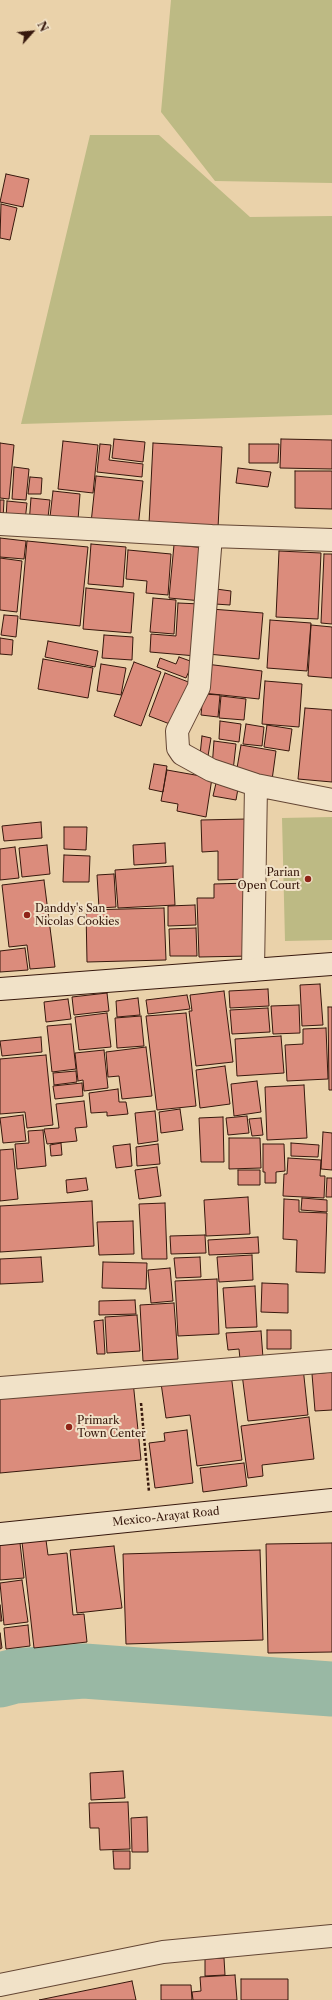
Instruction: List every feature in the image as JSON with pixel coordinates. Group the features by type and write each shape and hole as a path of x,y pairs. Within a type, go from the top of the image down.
{"street":[{"path":"0,524 211,536 332,540"},
{"path":"211,536 199,687 177,731 177,742 182,754 211,770 256,785 332,800"},
{"path":"253,970 256,785"},
{"path":"0,989 332,964"},
{"path":"0,1388 332,1361"},
{"name":"Mexico-Arayat Road","path":"0,1534 332,1500"},
{"path":"0,1985 163,1952 332,1936"}],"path":[{"path":"139,1377 151,1518"}],"shaded area":[{"path":"171,0 332,0 332,183 215,181 161,112"},
{"path":"90,135 159,135 250,217 332,216 332,415 21,424"},
{"name":"Parian Open Court","path":"332,817 332,940 285,941 282,818"}],"building":[{"path":"6,174 29,179 23,207 0,202"},
{"path":"1,204 17,208 10,240 0,238"},
{"path":"114,439 145,442 143,462 112,458"},
{"path":"281,439 332,440 332,469 280,468"},
{"path":"63,441 98,445 93,493 58,489"},
{"path":"0,443 14,445 9,499 0,498"},
{"path":"153,443 222,447 218,528 149,524"},
{"path":"100,444 111,445 109,460 143,464 142,477 97,472"},
{"path":"249,444 279,444 278,463 249,463"},
{"path":"14,467 29,469 26,500 12,499"},
{"path":"238,468 271,472 268,487 236,483"},
{"path":"295,471 332,471 332,509 295,508"},
{"path":"96,476 143,481 138,528 91,523"},
{"path":"30,477 42,478 41,494 28,494"},
{"path":"53,491 80,494 78,520 50,517"},
{"path":"31,498 50,500 47,526 29,524"},
{"path":"0,500 4,500 3,519 0,519"},
{"path":"7,501 27,503 25,521 6,519"},
{"path":"0,538 26,541 24,559 0,557"},
{"path":"27,541 88,547 80,626 20,619"},
{"path":"91,544 126,547 123,587 88,584"},
{"path":"174,545 207,548 202,601 169,598"},
{"path":"128,550 171,554 168,595 146,593 147,581 126,579"},
{"path":"279,551 321,553 318,619 276,617"},
{"path":"324,554 332,554 332,624 321,623"},
{"path":"0,558 22,561 17,612 0,610"},
{"path":"86,588 134,593 131,633 83,629"},
{"path":"216,589 231,591 230,605 215,604"},
{"path":"153,598 176,600 174,634 150,632"},
{"path":"178,603 200,604 196,656 150,652 151,634 176,636"},
{"path":"211,609 263,613 259,659 208,654"},
{"path":"4,615 18,616 16,637 1,635"},
{"path":"270,620 311,623 307,671 267,668"},
{"path":"311,625 332,627 332,678 308,676"},
{"path":"104,635 133,637 132,660 102,658"},
{"path":"0,638 13,640 12,655 0,654"},
{"path":"48,641 98,651 95,667 45,657"},
{"path":"179,657 193,662 186,678 157,667 160,658 176,664"},
{"path":"43,659 93,668 88,698 38,689"},
{"path":"134,662 161,672 141,726 114,716"},
{"path":"101,664 126,668 121,695 97,691"},
{"path":"206,664 262,671 259,699 203,693"},
{"path":"165,673 191,683 175,726 149,716"},
{"path":"265,681 302,684 299,727 262,724"},
{"path":"203,694 220,695 218,717 201,715"},
{"path":"221,696 246,699 244,720 219,718"},
{"path":"305,708 332,710 332,782 298,779"},
{"path":"220,721 241,724 239,742 219,739"},
{"path":"246,724 264,727 262,746 243,744"},
{"path":"267,725 292,729 289,751 264,747"},
{"path":"202,736 211,738 208,756 200,755"},
{"path":"214,741 236,744 233,771 212,768"},
{"path":"241,745 276,751 272,780 236,774"},
{"path":"154,764 167,766 163,792 149,789"},
{"path":"167,770 212,778 206,817 177,811 178,804 161,801"},
{"path":"217,779 239,783 236,800 213,796"},
{"path":"247,819 247,879 218,880 218,851 202,852 201,820"},
{"path":"41,822 42,838 4,841 2,826"},
{"path":"64,827 87,827 86,850 64,849"},
{"path":"165,843 166,863 134,865 133,845"},
{"path":"47,845 50,874 22,877 19,848"},
{"path":"15,847 19,878 0,880 0,849"},
{"path":"64,855 90,856 89,882 63,882"},
{"path":"173,866 175,905 118,908 115,870"},
{"path":"114,874 116,907 99,908 97,875"},
{"name":"Danddy's San Nicolas Cookies","path":"44,880 55,967 30,969 27,945 9,947 2,885"},
{"path":"249,883 251,956 199,957 197,898 214,898 214,884"},
{"path":"195,905 196,925 168,926 168,906"},
{"path":"164,908 166,960 87,962 86,910"},
{"path":"196,928 197,956 170,956 169,929"},
{"path":"25,948 28,970 0,972 0,951"},
{"path":"320,984 323,1025 302,1026 300,985"},
{"path":"268,989 269,1006 230,1008 229,991"},
{"path":"224,991 233,1062 196,1066 189,1011 192,1011 190,995"},
{"path":"107,993 109,1011 74,1015 72,997"},
{"path":"187,995 190,1009 148,1014 146,1000"},
{"path":"138,998 140,1015 117,1017 116,1001"},
{"path":"68,999 71,1019 46,1022 44,1002"},
{"path":"299,1005 300,1033 273,1034 271,1006"},
{"path":"328,1007 332,1007 332,1090 329,1090"},
{"path":"268,1008 270,1032 232,1034 230,1010"},
{"path":"107,1013 111,1047 79,1050 75,1017"},
{"path":"186,1013 196,1106 157,1110 146,1016"},
{"path":"141,1016 144,1046 117,1048 115,1018"},
{"path":"71,1024 76,1069 52,1072 47,1026"},
{"path":"326,1028 328,1079 287,1081 285,1045 303,1044 303,1029"},
{"path":"281,1036 284,1073 237,1076 235,1039"},
{"path":"41,1037 42,1052 2,1056 0,1041"},
{"path":"146,1047 152,1096 122,1099 119,1076 108,1077 106,1052"},
{"path":"104,1050 108,1088 84,1091 83,1080 78,1081 75,1053"},
{"path":"46,1055 53,1125 27,1128 25,1112 0,1114 0,1059"},
{"path":"225,1066 230,1104 200,1108 196,1070"},
{"path":"76,1071 77,1082 54,1085 53,1073"},
{"path":"257,1081 261,1112 234,1116 231,1084"},
{"path":"82,1083 83,1096 55,1099 53,1086"},
{"path":"304,1085 307,1138 267,1140 265,1087"},
{"path":"118,1089 119,1102 126,1102 128,1114 107,1116 107,1112 91,1113 89,1093"},
{"path":"84,1101 87,1127 75,1128 77,1141 47,1144 44,1129 59,1128 56,1104"},
{"path":"180,1109 183,1130 161,1133 159,1112"},
{"path":"155,1111 158,1141 138,1144 135,1113"},
{"path":"23,1115 26,1141 3,1143 0,1118"},
{"path":"247,1116 249,1133 228,1135 226,1118"},
{"path":"223,1117 224,1162 201,1162 199,1118"},
{"path":"261,1118 263,1135 252,1136 249,1119"},
{"path":"43,1130 46,1166 17,1169 15,1144 29,1143 28,1131"},
{"path":"323,1132 332,1133 332,1170 321,1169"},
{"path":"229,1138 260,1138 261,1168 229,1169"},
{"path":"61,1143 62,1155 51,1156 50,1145"},
{"path":"291,1143 319,1145 318,1157 291,1156"},
{"path":"130,1144 132,1166 116,1168 113,1146"},
{"path":"158,1144 160,1164 137,1166 136,1147"},
{"path":"263,1144 284,1144 285,1171 276,1172 276,1183 265,1183 265,1172 263,1172"},
{"path":"13,1149 18,1199 0,1201 0,1150"},
{"path":"288,1158 321,1160 320,1176 325,1176 324,1198 283,1196 284,1174 287,1174"},
{"path":"157,1167 161,1196 139,1199 135,1170"},
{"path":"238,1170 260,1170 260,1185 238,1185"},
{"path":"86,1178 88,1190 67,1193 66,1180"},
{"path":"327,1178 332,1178 332,1197 326,1197"},
{"path":"248,1197 250,1234 206,1236 204,1200"},
{"path":"302,1198 327,1200 327,1212 301,1210"},
{"path":"284,1199 299,1200 299,1212 327,1213 325,1273 296,1272 297,1240 283,1239"},
{"path":"92,1201 94,1246 0,1252 0,1206"},
{"path":"165,1203 167,1259 142,1259 139,1204"},
{"path":"133,1221 134,1254 99,1255 97,1222"},
{"path":"205,1235 206,1253 171,1254 170,1236"},
{"path":"258,1237 259,1253 209,1255 208,1240"},
{"path":"252,1255 253,1280 219,1282 217,1257"},
{"path":"41,1257 43,1282 0,1284 0,1259"},
{"path":"200,1257 201,1277 176,1278 174,1258"},
{"path":"103,1262 147,1263 146,1289 102,1288"},
{"path":"170,1268 173,1301 151,1303 148,1270"},
{"path":"217,1279 219,1334 178,1336 175,1281"},
{"path":"262,1283 288,1284 288,1313 261,1312"},
{"path":"255,1286 257,1327 226,1328 223,1288"},
{"path":"135,1300 136,1314 99,1315 99,1301"},
{"path":"174,1303 178,1359 143,1361 140,1305"},
{"path":"137,1315 140,1351 107,1353 105,1317"},
{"path":"103,1320 105,1354 97,1354 94,1321"},
{"path":"267,1330 291,1330 291,1349 267,1349"},
{"path":"261,1331 263,1358 240,1359 239,1349 228,1350 226,1333"},
{"path":"303,1367 308,1415 248,1421 242,1374"},
{"path":"332,1372 332,1410 315,1411 312,1374"},
{"path":"231,1374 242,1460 197,1466 190,1415 166,1418 161,1383"},
{"name":"Primark Town Center","path":"133,1381 141,1460 0,1473 0,1394"},
{"path":"309,1417 314,1459 262,1465 263,1476 248,1478 241,1426"},
{"path":"187,1430 193,1483 155,1488 149,1443 165,1441 164,1433"},
{"path":"244,1463 247,1486 203,1492 200,1468"},
{"path":"46,1540 48,1555 67,1553 73,1615 84,1614 87,1642 34,1648 22,1542"},
{"path":"20,1543 24,1578 0,1580 0,1545"},
{"path":"332,1543 332,1652 268,1653 266,1544"},
{"path":"114,1546 122,1608 77,1613 70,1550"},
{"path":"260,1550 263,1640 126,1644 123,1554"},
{"path":"22,1580 28,1622 4,1625 0,1583"},
{"path":"0,1605 2,1621 0,1621"},
{"path":"28,1625 30,1646 6,1649 4,1628"},
{"path":"0,1633 2,1648 0,1649"},
{"path":"123,1771 125,1798 91,1800 90,1773"},
{"path":"128,1802 130,1849 100,1850 99,1828 90,1828 89,1803"},
{"path":"147,1817 148,1852 132,1852 131,1818"},
{"path":"113,1851 130,1851 130,1869 114,1869"},
{"path":"224,1958 225,1975 205,1976 205,1959"},
{"path":"235,1975 237,2000 193,2000 192,1992 201,1991 200,1977"},
{"path":"241,1979 288,1979 288,2000 241,2000"},
{"path":"132,1981 136,2000 39,2000"},
{"path":"161,1985 191,1985 192,2000 161,2000"}],"waterway":[{"path":"0,1680 15,1676 84,1671 332,1689"}],"place":[{"name":"Parian Open Court","path":"308,879"},
{"name":"Danddy's San Nicolas Cookies","path":"27,915"},
{"name":"Primark Town Center","path":"69,1427"}]}
